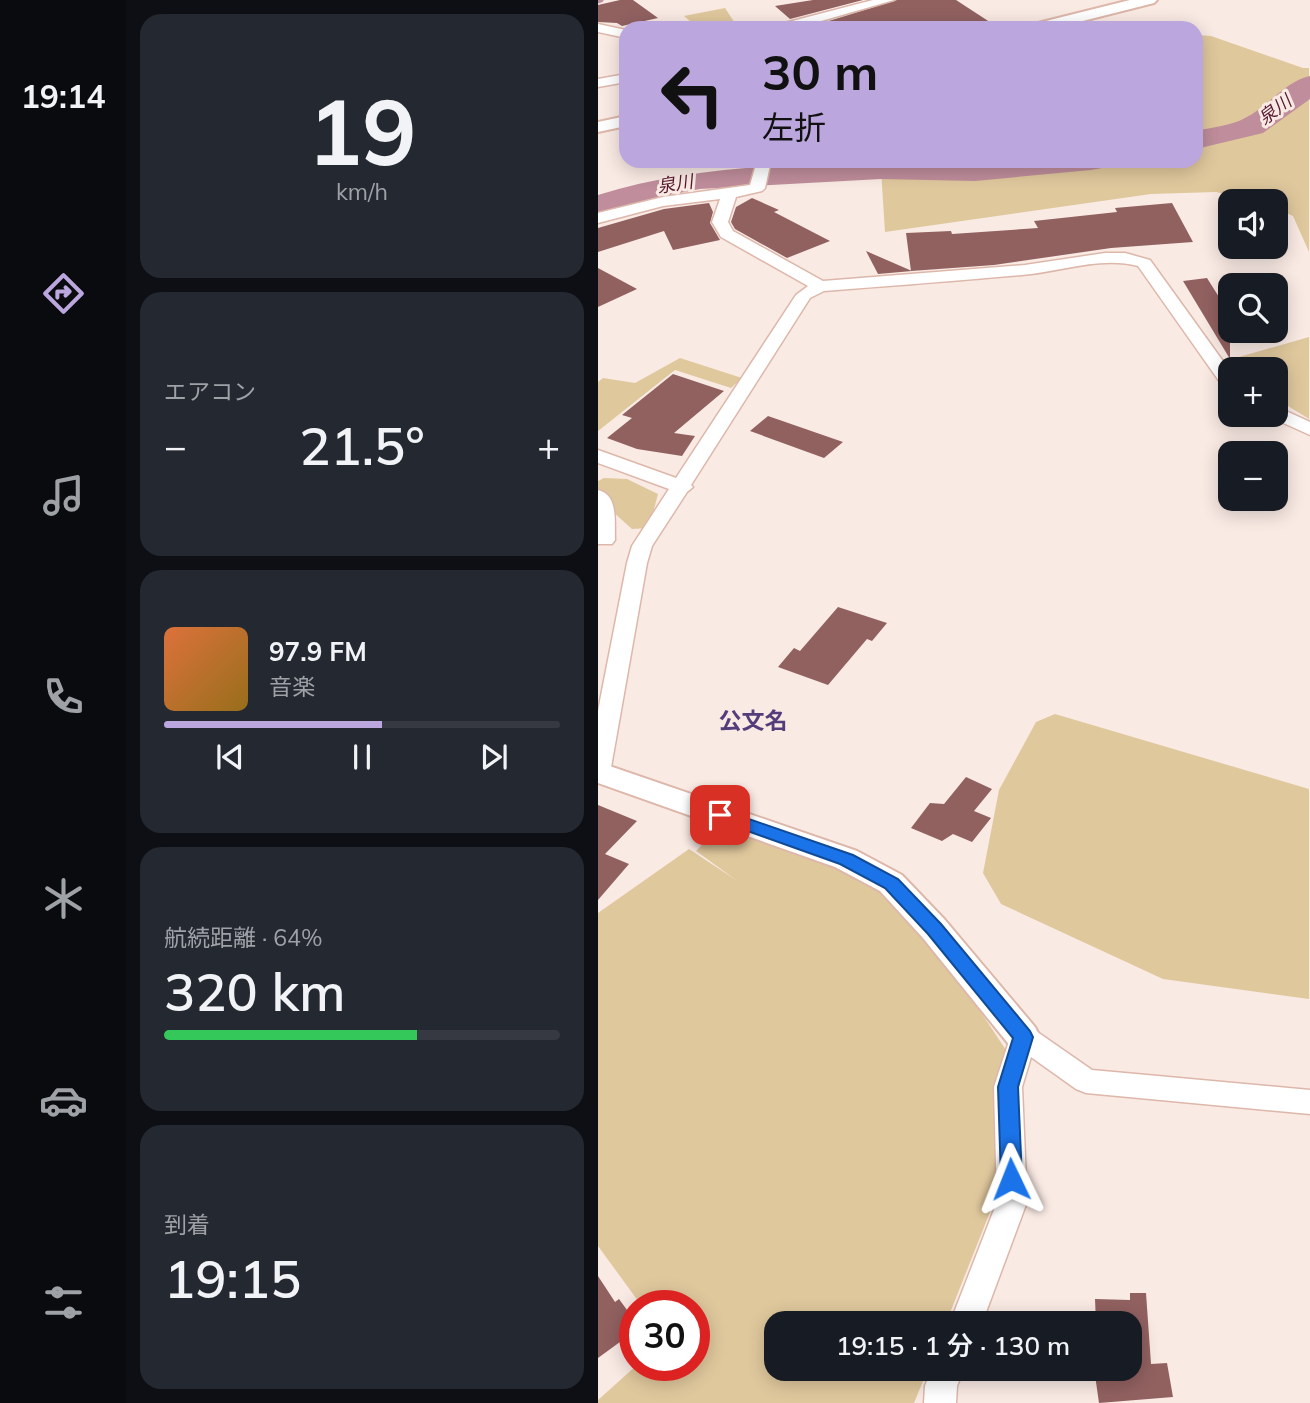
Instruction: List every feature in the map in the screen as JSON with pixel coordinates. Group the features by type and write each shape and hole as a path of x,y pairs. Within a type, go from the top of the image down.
{"street":[{"path":"808,21 888,0"},
{"path":"1064,21 1149,0"},
{"path":"598,28 619,32"},
{"path":"598,83 619,79"},
{"path":"598,127 619,122"},
{"path":"598,218 638,206 757,188 763,168"},
{"path":"729,194 720,222 727,234 820,286"},
{"path":"1218,367 1144,263 1125,258 1105,258 1025,270 820,286 804,295 642,546 599,772 846,859 891,883 934,929 1023,1037 1086,1081 1310,1102"},
{"path":"1288,418 1310,429"},
{"path":"598,456 683,486"},
{"path":"598,496 602,499 602,541 642,546"},
{"path":"971,1311 1012,1202 1008,1087 1023,1037"},
{"path":"940,1403 943,1381"}],"shaded area":[{"path":"725,8 733,21 690,21 684,16"},
{"path":"1203,35 1309,68 1309,252 1293,216 1288,214 1288,189 1218,189 1218,192 1151,194 885,232 881,170 1203,168"},
{"path":"1309,337 1309,419 1288,406 1288,357 1239,357"},
{"path":"680,358 742,378 731,388 675,370 598,431 598,382 603,378 635,383"},
{"path":"604,478 627,479 658,494 649,528 632,529 602,502 598,502 598,481"},
{"path":"1055,714 1309,789 1309,999 1163,979 1001,904 983,873 999,790 1036,722"},
{"path":"719,827 820,859 883,888 962,984 1006,1050 992,1207 951,1311 764,1311 764,1381 923,1381 914,1403 598,1403 619,1381 710,1381 710,1290 630,1290 598,1246 598,913 689,849 736,880 696,851"}],"building":[{"path":"633,0 658,18 619,21 619,24 598,22 598,5"},
{"path":"813,0 863,0 790,19 775,6"},
{"path":"897,0 956,0 988,21 829,21"},
{"path":"752,198 779,210 774,212 830,241 787,258 735,229 731,222 736,207"},
{"path":"709,203 713,212 710,223 720,240 673,250 664,231 598,252 598,228 664,209"},
{"path":"1172,203 1193,242 1111,248 994,265 911,271 906,233 951,231 952,234 1038,228 1034,221 1117,212 1115,208"},
{"path":"866,251 912,271 878,274"},
{"path":"598,268 637,289 598,307"},
{"path":"1207,278 1218,295 1218,339 1183,281"},
{"path":"1220,343 1230,343 1229,357"},
{"path":"673,374 724,391 674,433 695,436 682,456 637,449 607,438 632,418 622,415"},
{"path":"768,416 843,442 824,458 750,431"},
{"path":"838,607 887,623 872,641 867,639 828,685 778,667 794,648 800,651"},
{"path":"966,777 992,789 974,811 991,818 972,842 953,834 942,841 911,828 930,803 944,804"},
{"path":"598,805 637,821 605,854 629,864 598,900"},
{"path":"598,1276 615,1302 619,1299 619,1343 598,1358"},
{"path":"1130,1293 1146,1293 1151,1364 1167,1363 1173,1397 1099,1403 1096,1381 1142,1381 1142,1311 1096,1311 1095,1299 1130,1300"}],"waterway":[{"name":"泉川","path":"1203,138 1252,127 1279,110 1310,84"},
{"name":"泉川","path":"598,205 648,189 700,180 881,170 975,172 1017,168"}],"district":[{"name":"公文名","path":"753,721"}],"route":[{"path":"720,815 846,859 891,883 934,929 1023,1037 1008,1087 1011,1179"}]}
